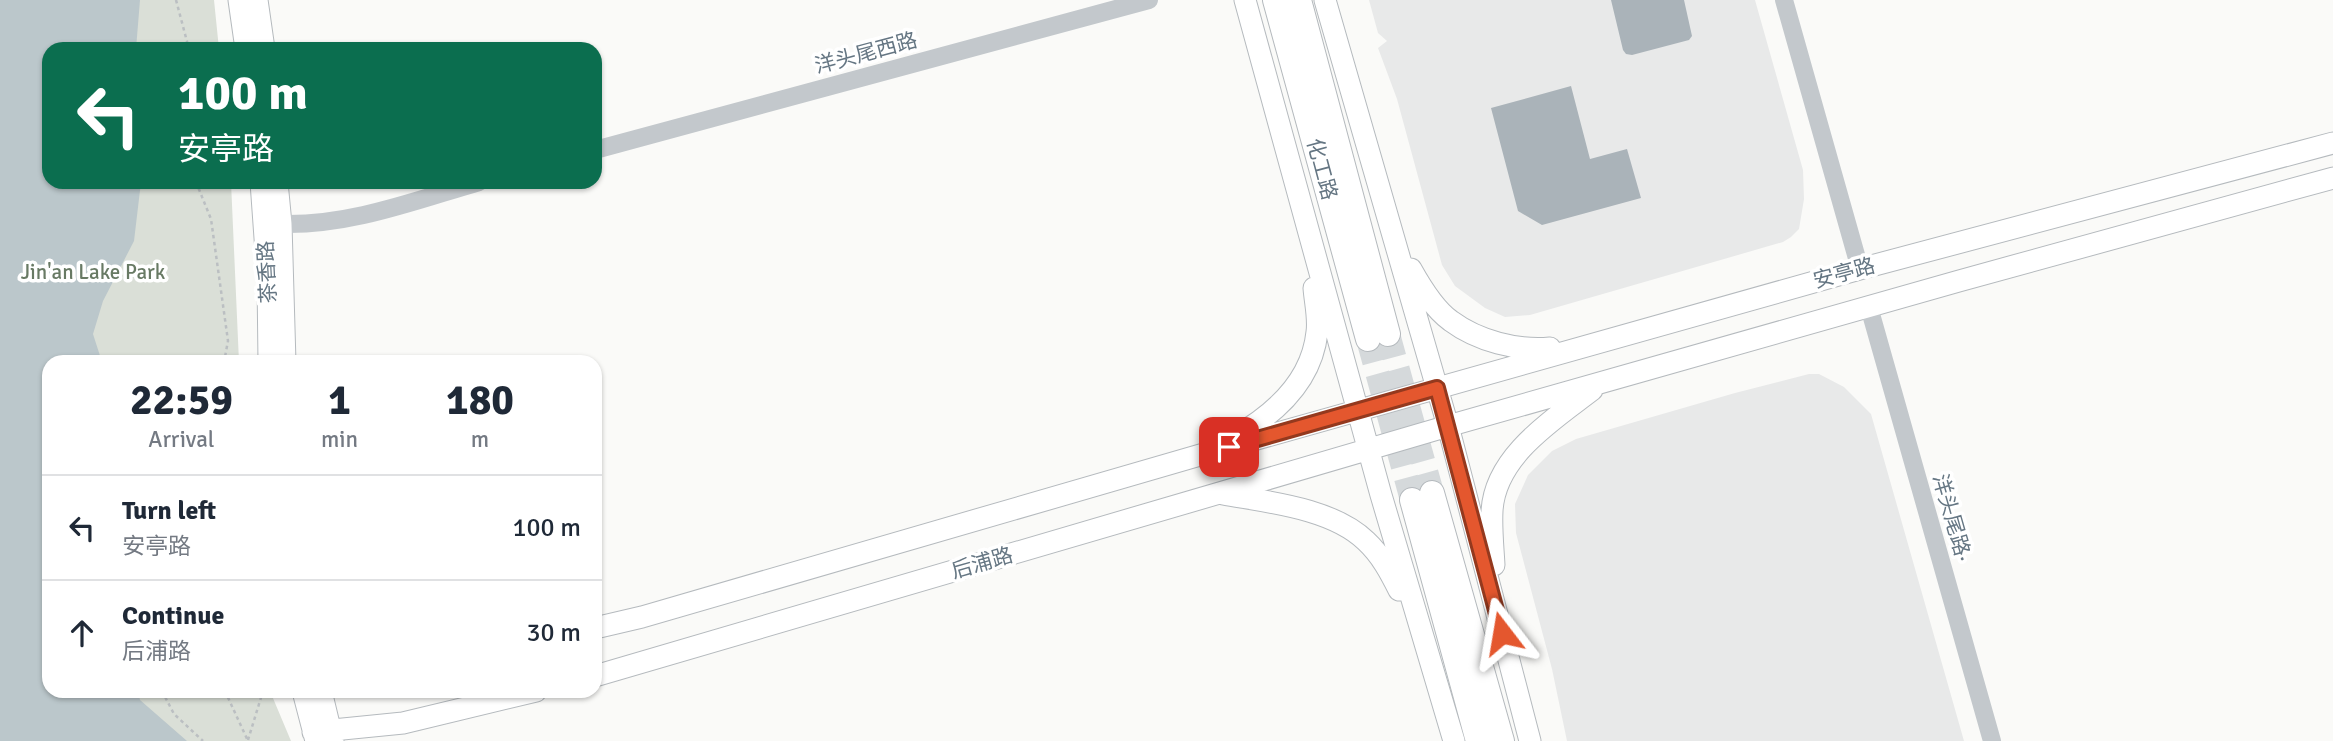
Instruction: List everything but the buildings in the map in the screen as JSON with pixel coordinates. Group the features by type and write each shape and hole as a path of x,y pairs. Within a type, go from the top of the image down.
{"highway":[{"name":"化工路","path":"1275,0 1378,337 1299,0"},
{"path":"1478,741 1422,496 1502,741"}],"main road":[{"path":"239,0 245,42"},
{"path":"257,0 263,42"},
{"path":"1245,0 1357,411 1454,741"},
{"path":"1325,0 1448,426 1530,741"},
{"name":"安亭路","path":"1357,411 1860,269 2333,143"},
{"name":"安亭路","path":"1368,450 2333,178"},
{"name":"茶香路","path":"261,189 270,355"},
{"name":"茶香路","path":"278,189 285,355"},
{"path":"1207,453 1261,421 1291,394 1305,374 1318,331 1309,234"},
{"path":"1396,245 1424,293 1450,321 1479,337 1534,350 1590,345"},
{"path":"1495,606 1492,509 1499,482 1511,462 1529,441 1601,383"},
{"name":"后浦路","path":"602,626 669,610 1357,411"},
{"name":"后浦路","path":"602,674 1368,450"},
{"path":"1217,492 1285,506 1343,524 1365,540 1384,560 1421,630"},
{"path":"306,698 323,736"},
{"path":"321,698 323,736"},
{"path":"323,736 432,717 508,698"}],"street":[{"name":"洋头尾西路","path":"602,148 1149,0"},
{"path":"1784,0 1860,269"},
{"path":"281,223 318,223 354,218 456,189"},
{"name":"洋头尾路·","path":"1869,307 1992,741"}],"path":[{"path":"176,0 187,42"},
{"path":"199,189 211,219 228,341 225,355"},
{"path":"166,698 174,714 203,741"},
{"path":"228,698 248,740"},
{"path":"248,740 261,698"}],"shaded area":[{"path":"0,0 140,0 137,42 42,42 42,189 140,189 134,241 103,301 93,334 100,355 42,355 42,698 140,698 187,741 0,741"},
{"path":"1369,0 1755,0 1803,170 1804,199 1799,229 1783,242 1530,315 1505,317 1485,308 1455,286 1442,265 1397,99 1378,48 1387,41 1378,33"},
{"path":"1809,374 1819,374 1844,387 1871,414 1964,741 1567,741 1552,669 1516,533 1515,504 1528,475 1552,451 1576,439"}],"green space":[{"name":"Jin'an Lake Park","path":"0,0 214,0 218,42 42,42 42,189 231,189 239,355 42,355 42,698 273,698 291,741 0,741"}],"tunnel":[{"path":"1388,334 1432,493"},
{"path":"1368,339 1412,500"}],"route":[{"path":"1229,447 1437,388 1502,633"}]}
